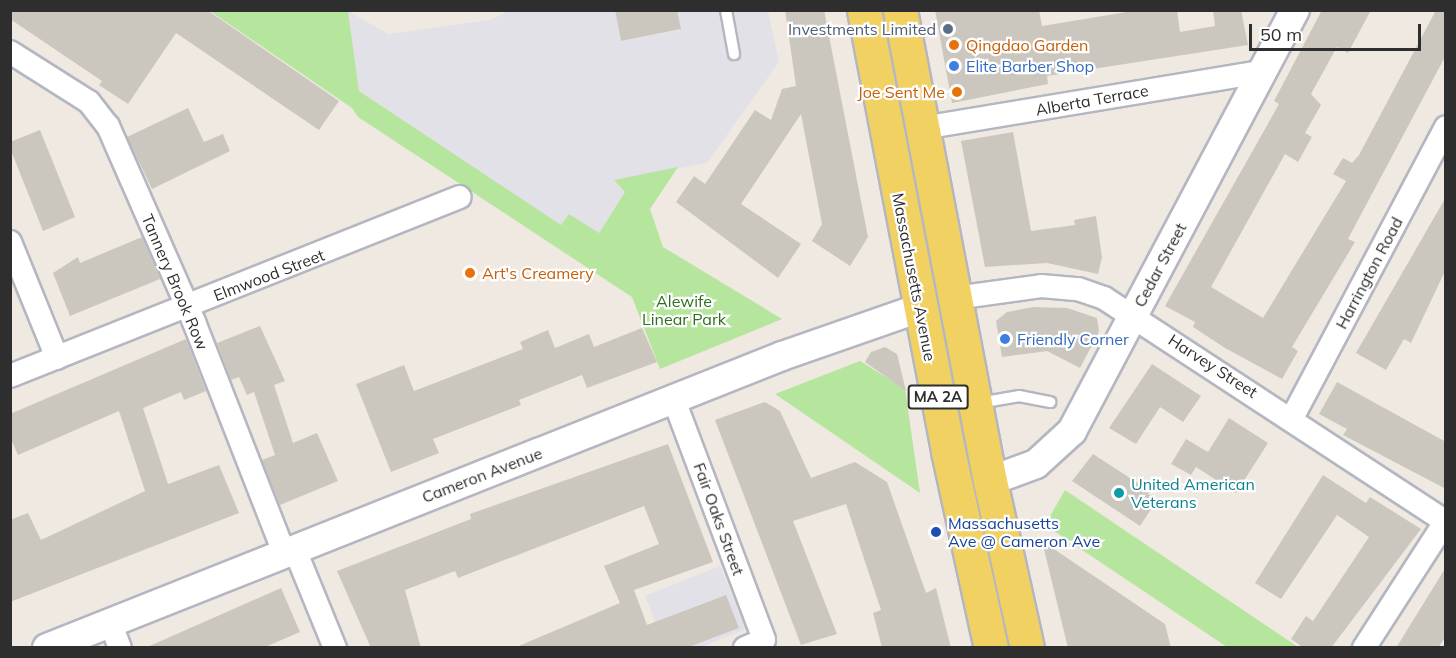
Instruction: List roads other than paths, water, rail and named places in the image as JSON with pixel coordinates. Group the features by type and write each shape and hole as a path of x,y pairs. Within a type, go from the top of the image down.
{"main road":[{"name":"Massachusetts Avenue","path":"864,10 955,487 991,648"},
{"name":"MA 2A","path":"900,10 990,481 1027,648"},
{"path":"920,308 955,298"},
{"path":"955,487 990,481"}],"street":[{"name":"Cedar Street","path":"990,481 1036,464 1066,439 1295,10"},
{"name":"Tannery Brook Row","path":"10,52 89,102 108,126 289,551 335,648"},
{"name":"Alberta Terrace","path":"922,128 1262,72"},
{"name":"Harrington Road","path":"1292,418 1446,127"},
{"name":"Elmwood Street","path":"10,376 460,197"},
{"path":"10,242 57,358"},
{"name":"Harvey Street","path":"955,298 1013,287 1059,286 1091,293 1133,315 1445,521"},
{"name":"Cameron Avenue","path":"47,648 115,635 289,551 873,321 920,308"},
{"name":"Fair Oaks Street","path":"674,400 754,644"},
{"path":"1364,648 1445,521"}],"lane":[{"path":"726,10 734,54"},
{"path":"975,404 1019,396 1050,402"}],"place":[{"name":"Investments Limited","path":"948,29"},
{"name":"Qingdao Garden","path":"954,45"},
{"name":"Elite Barber Shop","path":"954,66"},
{"name":"Joe Sent Me","path":"957,92"},
{"name":"Art's Creamery","path":"470,273"},
{"name":"Friendly Corner","path":"1005,339"},
{"name":"United American Veterans","path":"1119,493"},
{"name":"Massachusetts Ave @ Cameron Ave","path":"936,532"}],"park label":[{"name":"Alewife Linear Park","path":"684,310"}]}
